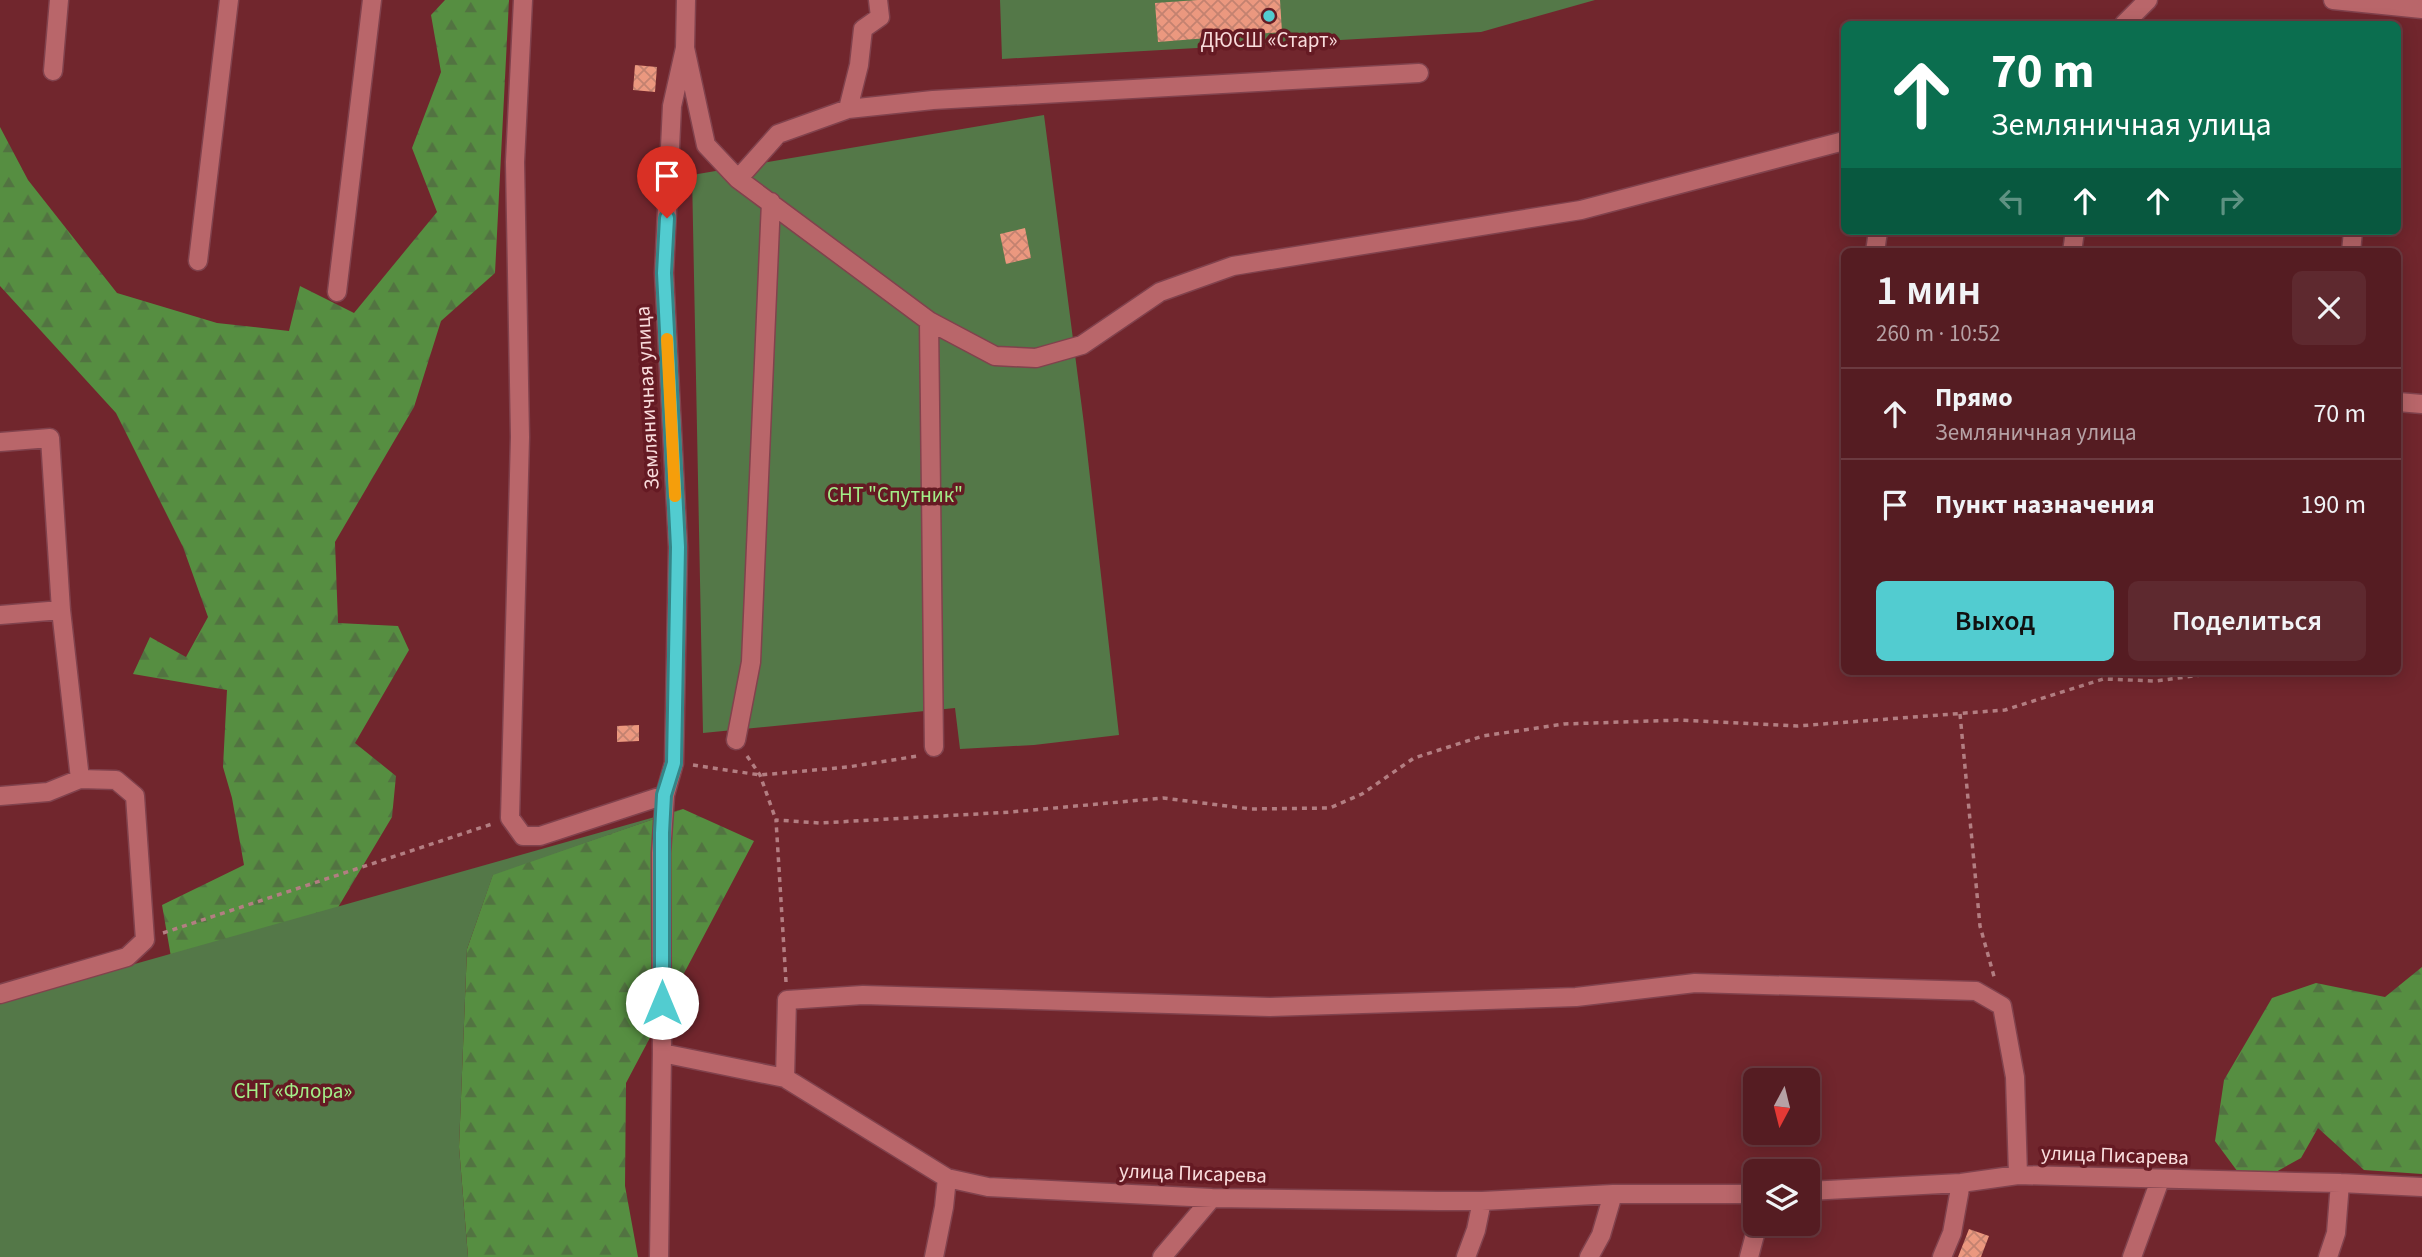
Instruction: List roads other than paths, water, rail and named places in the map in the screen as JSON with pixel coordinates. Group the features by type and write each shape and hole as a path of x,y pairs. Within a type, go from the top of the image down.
{"street":[{"path":"53,71 59,0"},
{"path":"198,261 229,0"},
{"path":"337,292 372,0"},
{"path":"523,0 515,162 520,437 510,818 523,836 540,836 664,795"},
{"name":"Земляничная улица","path":"659,1257 662,853 664,795 674,763 678,547 664,273 673,106 685,48 686,0"},
{"path":"848,109 859,65 863,29 880,17 878,0"},
{"path":"2127,21 2148,0"},
{"path":"2333,0 2422,9"},
{"path":"685,48 706,145 738,179 929,321 995,356 1036,358 1082,345 1160,292 1233,266 1581,210 1841,142"},
{"path":"738,179 778,134 848,109 947,99 1419,73"},
{"path":"736,740 751,662 771,202"},
{"path":"929,321 934,747"},
{"path":"2401,401 2422,404"},
{"path":"0,442 50,438 61,610 80,779"},
{"path":"0,615 61,610"},
{"path":"0,796 48,792 80,779 116,780 135,796 145,940 127,957 0,994"},
{"path":"785,1078 787,1000 863,995 1270,1007 1576,997 1695,983 1976,991 2002,1006 2015,1077 2018,1175"},
{"name":"улица Писарева","path":"662,1053 785,1078 947,1178 988,1187 1212,1198 1482,1201 1613,1194 1743,1194"},
{"name":"улица Писарева","path":"1820,1190 1961,1183 2018,1175 2422,1187"},
{"path":"934,1257 947,1178"},
{"path":"2132,1257 2160,1180"},
{"path":"1942,1257 1952,1233 1961,1183"},
{"path":"2328,1257 2336,1233 2340,1183"},
{"path":"1589,1257 1601,1235 1613,1194"},
{"path":"1162,1257 1212,1198"},
{"path":"1466,1257 1476,1230 1482,1201"},
{"path":"1749,1257 1755,1236"}],"place":[{"name":"ДЮСШ «Старт»","path":"1269,16"}],"park label":[{"name":"СНТ \"Спутник\"","path":"895,495"},
{"name":"СНТ «Флора»","path":"293,1091"}]}
